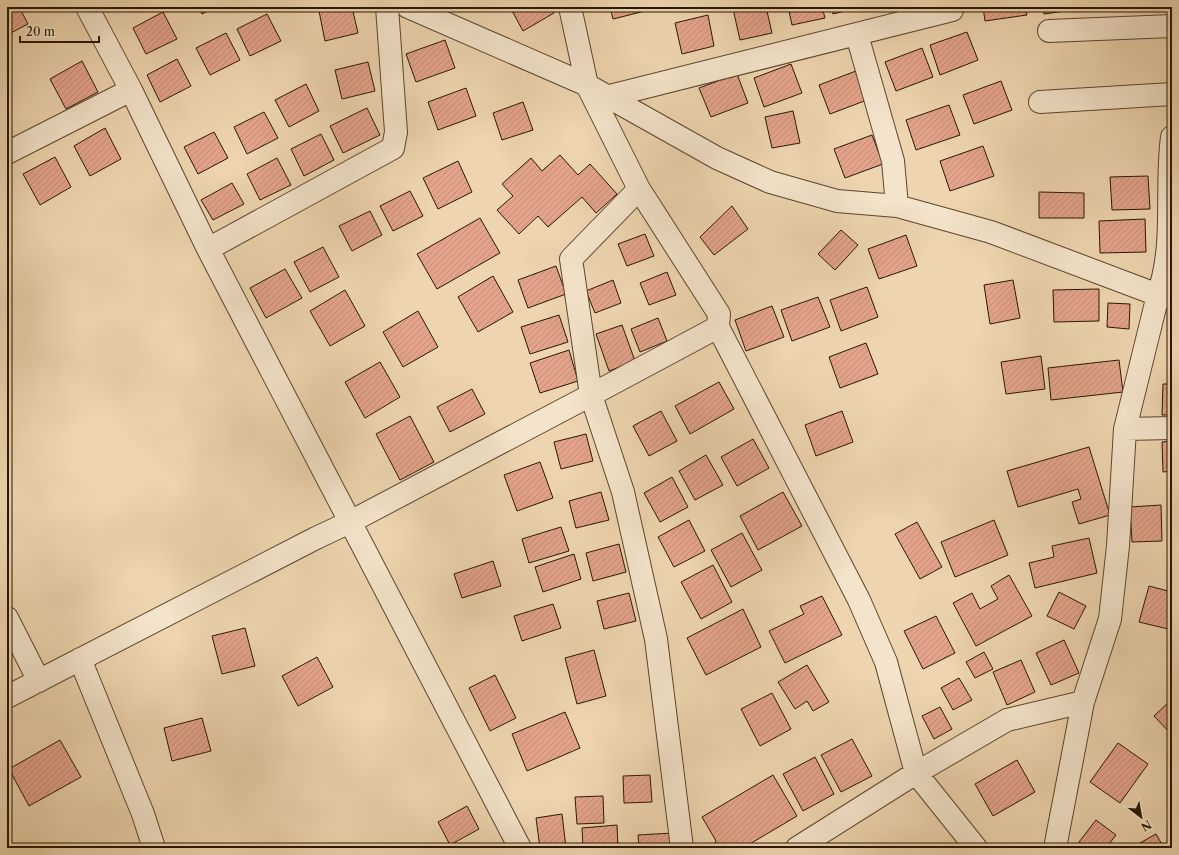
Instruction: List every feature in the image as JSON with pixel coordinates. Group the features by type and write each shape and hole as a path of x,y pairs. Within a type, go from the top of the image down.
{"street":[{"path":"87,7 131,90 208,249 520,848"},
{"path":"208,249 393,148 396,132 387,7"},
{"path":"408,7 610,96 717,158 770,182 837,201 897,206 991,232 1165,296"},
{"path":"570,7 587,85 639,189 719,314 718,327 859,600 886,662 916,773 976,848"},
{"path":"610,96 857,35 952,10 951,7"},
{"path":"1049,31 1172,26"},
{"path":"857,35 894,160 897,206"},
{"path":"7,153 131,90"},
{"path":"1040,102 1172,94"},
{"path":"1055,848 1083,702 1110,619 1118,546 1125,429 1165,296 1164,277 1170,228 1169,159 1172,138"},
{"path":"639,189 571,259 591,395 623,492 656,639 682,848"},
{"path":"7,697 350,522 718,327"},
{"path":"1125,429 1172,428"},
{"path":"7,618 39,681"},
{"path":"80,659 143,814 154,848"},
{"path":"797,848 916,773 1007,720 1083,702"}],"building":[{"path":"7,7 19,7 28,24 7,35"},
{"path":"199,7 216,7 202,14"},
{"path":"338,7 352,7 358,33 325,41 319,11"},
{"path":"510,7 551,7 554,13 523,31"},
{"path":"610,7 644,7 645,11 613,19"},
{"path":"742,7 766,7 772,33 740,40 733,9"},
{"path":"788,7 822,7 825,18 792,25"},
{"path":"831,7 848,7 849,10 833,14"},
{"path":"860,7 878,7 862,12"},
{"path":"983,7 1025,7 1027,15 985,21"},
{"path":"1043,7 1086,7 1086,8 1044,14"},
{"path":"163,12 177,39 146,54 133,28"},
{"path":"267,14 281,41 250,56 237,29"},
{"path":"708,15 714,46 682,54 675,23"},
{"path":"967,32 978,60 940,75 930,45"},
{"path":"226,33 240,60 210,75 196,48"},
{"path":"445,40 455,68 416,82 406,54"},
{"path":"922,48 933,77 896,91 885,62"},
{"path":"177,59 191,86 160,102 147,75"},
{"path":"82,61 98,92 66,109 50,79"},
{"path":"368,62 375,91 342,99 335,70"},
{"path":"791,64 802,93 764,107 754,78"},
{"path":"856,71 867,100 830,114 819,85"},
{"path":"737,74 748,103 711,117 699,88"},
{"path":"1001,81 1012,110 974,124 963,95"},
{"path":"306,84 319,111 289,127 275,100"},
{"path":"466,88 476,116 438,130 428,102"},
{"path":"523,102 533,130 502,140 493,113"},
{"path":"949,105 960,135 916,150 906,120"},
{"path":"367,108 380,135 343,153 330,126"},
{"path":"793,111 800,143 772,148 765,117"},
{"path":"264,112 278,138 247,154 234,127"},
{"path":"105,128 121,159 90,176 74,146"},
{"path":"214,132 228,158 198,174 184,147"},
{"path":"321,134 334,160 304,176 291,149"},
{"path":"872,135 883,164 845,178 834,149"},
{"path":"983,146 994,176 950,191 940,161"},
{"path":"560,155 578,175 590,164 617,194 596,213 582,197 548,227 538,216 519,234 497,210 513,196 502,184 531,158 542,171"},
{"path":"55,157 71,187 40,205 23,174"},
{"path":"277,158 291,185 260,200 247,174"},
{"path":"458,161 472,192 438,209 423,178"},
{"path":"1148,176 1150,209 1112,210 1110,177"},
{"path":"232,183 244,204 213,220 201,200"},
{"path":"410,191 423,216 393,231 380,206"},
{"path":"1039,192 1084,193 1084,218 1039,218"},
{"path":"732,206 748,229 714,255 700,237"},
{"path":"370,211 382,235 352,251 339,226"},
{"path":"480,218 500,253 437,289 417,254"},
{"path":"1145,219 1146,252 1100,253 1099,221"},
{"path":"841,230 858,245 835,270 818,254"},
{"path":"645,234 654,256 627,266 618,244"},
{"path":"906,235 917,266 879,279 868,249"},
{"path":"323,247 339,277 310,292 294,262"},
{"path":"556,266 566,294 528,308 518,280"},
{"path":"285,269 302,298 266,318 250,288"},
{"path":"667,272 676,295 649,305 640,283"},
{"path":"493,276 513,312 478,332 458,297"},
{"path":"613,280 621,303 595,313 586,291"},
{"path":"1013,280 1020,318 990,324 984,285"},
{"path":"867,287 878,317 841,331 830,300"},
{"path":"1099,289 1099,321 1054,322 1053,290"},
{"path":"345,290 365,326 330,346 310,311"},
{"path":"818,297 830,327 792,341 781,310"},
{"path":"1108,303 1130,304 1129,329 1107,327"},
{"path":"772,306 784,337 746,351 735,320"},
{"path":"418,311 438,347 403,367 383,332"},
{"path":"559,315 568,342 530,354 521,327"},
{"path":"658,318 667,341 640,352 631,329"},
{"path":"622,325 635,361 609,371 596,334"},
{"path":"866,343 878,374 840,388 829,357"},
{"path":"569,350 578,381 540,393 530,363"},
{"path":"1041,356 1045,389 1006,394 1001,362"},
{"path":"1119,360 1123,392 1051,400 1048,368"},
{"path":"380,362 400,397 365,418 345,382"},
{"path":"719,382 734,409 690,434 675,406"},
{"path":"1163,384 1172,384 1172,415 1162,415"},
{"path":"472,389 485,414 450,432 437,407"},
{"path":"661,411 677,441 649,456 633,426"},
{"path":"842,411 853,442 816,456 805,425"},
{"path":"410,416 434,462 400,480 376,434"},
{"path":"586,434 593,461 561,469 554,442"},
{"path":"753,439 769,468 737,486 721,457"},
{"path":"1172,441 1172,471 1163,472 1162,442"},
{"path":"1089,447 1110,515 1079,524 1072,502 1081,499 1078,489 1018,507 1007,471"},
{"path":"706,455 723,485 695,500 679,471"},
{"path":"540,462 553,498 517,511 504,475"},
{"path":"672,477 688,507 660,522 644,493"},
{"path":"601,492 609,520 576,528 569,501"},
{"path":"783,492 802,526 758,550 740,516"},
{"path":"1161,505 1162,541 1132,542 1130,507"},
{"path":"689,520 705,551 674,567 658,537"},
{"path":"994,520 1008,555 955,577 941,542"},
{"path":"917,522 942,567 920,579 895,534"},
{"path":"561,527 569,551 529,563 522,539"},
{"path":"742,533 762,570 731,587 711,550"},
{"path":"1089,538 1097,573 1035,588 1029,563 1054,557 1052,546"},
{"path":"619,544 626,572 593,581 586,553"},
{"path":"574,554 581,579 543,592 535,567"},
{"path":"493,561 501,586 462,598 454,574"},
{"path":"713,565 732,602 701,619 681,582"},
{"path":"1009,575 1032,616 976,646 953,603 972,593 980,609 998,599 991,586"},
{"path":"1149,586 1172,592 1172,630 1139,622"},
{"path":"1059,592 1086,606 1074,629 1047,616"},
{"path":"629,593 636,621 604,629 597,601"},
{"path":"822,596 842,635 785,663 769,631 804,614 800,606"},
{"path":"553,604 561,628 522,641 514,616"},
{"path":"743,609 761,647 706,675 687,638"},
{"path":"936,616 955,653 923,669 904,631"},
{"path":"245,628 255,666 222,674 212,636"},
{"path":"1064,640 1079,673 1051,685 1036,653"},
{"path":"594,650 606,696 577,704 565,658"},
{"path":"984,652 993,669 975,678 966,662"},
{"path":"317,657 333,687 298,706 282,676"},
{"path":"1021,660 1035,692 1007,705 993,672"},
{"path":"807,665 829,702 813,711 807,701 795,709 778,682"},
{"path":"495,675 516,718 490,731 469,688"},
{"path":"959,678 972,700 953,710 941,688"},
{"path":"772,693 791,729 760,746 741,709"},
{"path":"1172,699 1172,735 1154,716"},
{"path":"940,707 952,729 934,739 922,716"},
{"path":"565,712 580,748 527,771 512,734"},
{"path":"202,718 211,751 172,761 164,728"},
{"path":"852,739 872,776 841,792 821,755"},
{"path":"60,740 81,777 29,806 9,769"},
{"path":"1118,743 1148,764 1120,803 1090,782"},
{"path":"815,757 834,794 803,811 783,774"},
{"path":"1017,760 1035,792 993,816 975,784"},
{"path":"650,775 652,802 624,803 623,776"},
{"path":"773,775 797,816 743,848 713,848 712,846 716,841 702,817"},
{"path":"603,796 604,823 577,824 575,797"},
{"path":"467,806 479,829 450,845 438,822"},
{"path":"562,814 566,848 540,848 536,818"},
{"path":"1096,820 1116,835 1106,848 1088,848 1079,842"},
{"path":"617,825 618,848 583,848 582,828"},
{"path":"673,833 674,848 639,848 638,835"},
{"path":"1156,834 1164,848 1131,848"}]}
